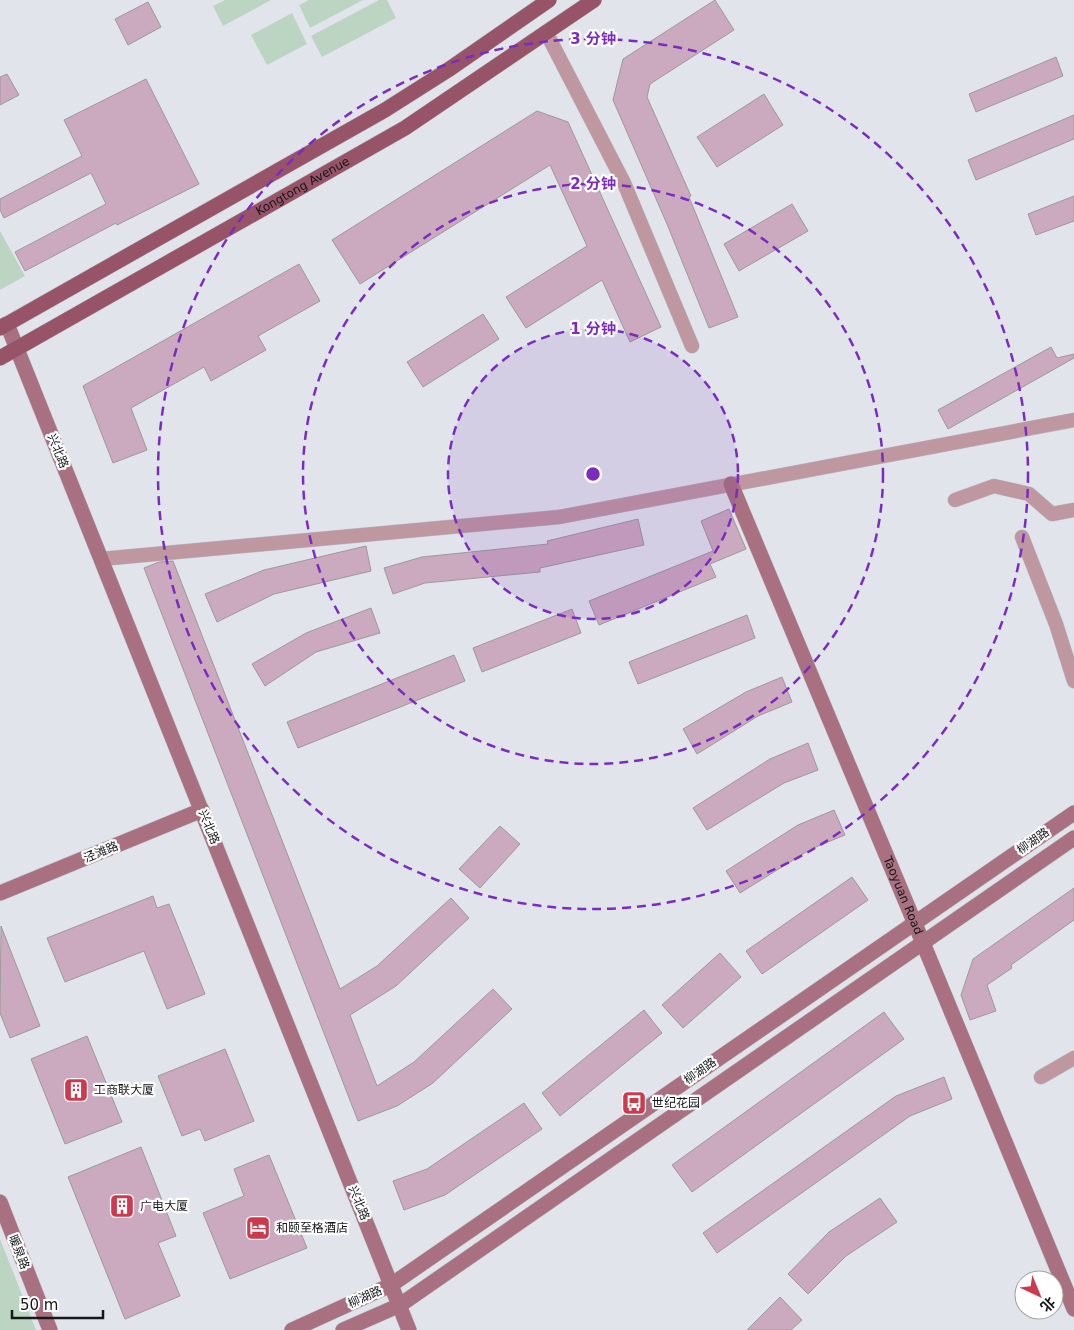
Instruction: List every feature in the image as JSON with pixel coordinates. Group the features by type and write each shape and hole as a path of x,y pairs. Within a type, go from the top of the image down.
{"main road":[{"name":"Kongtong Avenue","path":"2,327 385,110 448,70 549,0"},
{"name":"Kongtong Avenue","path":"0,358 405,128 594,0"}],"street":[{"path":"546,32 624,183 692,346"},
{"name":"兴北路","path":"2,327 17,349 409,1330"},
{"path":"0,364 17,349"},
{"path":"101,559 559,517 1074,420"},
{"name":"Taoyuan Road","path":"731,484 924,943 1074,1309"},
{"path":"955,500 994,486 1029,494 1052,514 1074,510"},
{"path":"1022,537 1056,624 1074,682"},
{"name":"泾滩路","path":"0,893 202,810"},
{"name":"柳湖路","path":"292,1330 391,1285 1074,813"},
{"name":"柳湖路","path":"343,1330 400,1305 1072,842"},
{"path":"1041,1077 1074,1058"},
{"name":"暖泉路","path":"0,1202 50,1330"}],"green space":[{"path":"225,0 271,0 223,26 213,6"},
{"path":"309,0 363,0 310,28 299,5"},
{"path":"379,0 387,0 396,18 322,57 311,36"},
{"path":"292,13 307,44 267,65 251,35"},
{"path":"0,231 25,276 0,290"},
{"path":"0,1239 36,1330 0,1330"}],"building":[{"path":"715,0 734,30 650,84 647,97 691,196 689,197 738,317 709,328 667,224 613,100 623,59"},
{"path":"148,2 161,27 128,45 115,19"},
{"path":"1056,57 1063,76 976,112 969,94"},
{"path":"7,74 19,95 0,105 0,77"},
{"path":"146,79 199,184 117,225 116,223 25,271 15,252 106,204 91,173 4,218 0,210 0,199 82,156 64,120"},
{"path":"764,94 783,125 717,167 697,137"},
{"path":"537,111 568,122 661,327 630,342 602,280 526,328 506,297 587,246 550,165 360,284 332,240"},
{"path":"1074,115 1074,139 976,180 968,160"},
{"path":"1074,196 1074,221 1036,235 1028,214"},
{"path":"792,204 808,231 739,271 724,244"},
{"path":"299,264 320,301 258,336 266,350 211,381 204,367 131,408 147,450 113,463 83,386"},
{"path":"483,314 499,339 423,387 407,362"},
{"path":"1051,347 1057,358 1074,354 1074,358 948,429 938,410"},
{"path":"729,509 746,549 710,564 716,577 599,625 589,601 713,551 701,521"},
{"path":"638,519 644,545 540,568 540,572 425,583 393,594 384,568 422,557 548,544 547,541"},
{"path":"366,546 371,571 274,594 217,622 205,594 264,570"},
{"path":"173,561 340,989 377,966 451,898 469,918 396,986 350,1015 377,1086 414,1062 493,989 512,1009 433,1083 397,1106 358,1121 144,568 159,562"},
{"path":"371,608 380,633 316,652 265,686 252,664 306,633"},
{"path":"572,609 581,633 482,672 473,648"},
{"path":"747,615 755,638 638,684 629,662"},
{"path":"454,655 465,681 298,748 287,722"},
{"path":"782,677 792,702 758,716 697,754 683,729 746,692"},
{"path":"808,743 818,770 784,783 707,830 693,808 770,759"},
{"path":"834,810 845,835 811,849 740,893 726,871 798,825"},
{"path":"500,826 520,844 480,888 459,869"},
{"path":"852,877 868,900 762,974 746,951"},
{"path":"1074,888 1074,920 1011,965 1012,968 987,985 996,1011 970,1020 961,995 973,959"},
{"path":"153,896 157,908 169,904 205,994 167,1009 144,951 65,982 47,938"},
{"path":"1,926 40,1026 10,1038 0,1013"},
{"path":"720,953 741,977 683,1028 662,1005"},
{"path":"644,1010 662,1033 560,1116 542,1093"},
{"path":"884,1012 904,1039 692,1192 672,1165"},
{"name":"工商联大厦","path":"87,1036 122,1122 65,1144 31,1059"},
{"path":"225,1049 254,1121 205,1141 200,1129 182,1136 158,1076"},
{"path":"944,1077 952,1099 910,1116 717,1253 703,1233 896,1096"},
{"path":"524,1103 542,1129 445,1195 404,1210 393,1181 427,1169"},
{"name":"广电大厦","path":"141,1147 176,1236 158,1243 180,1296 125,1319 68,1177"},
{"path":"269,1155 307,1248 230,1279 203,1213 244,1196 234,1169"},
{"path":"880,1198 897,1222 846,1256 808,1294 788,1274 829,1232"},
{"path":"780,1297 802,1320 791,1330 747,1330"}],"place":[{"name":"工商联大厦","path":"76,1090"},
{"name":"世纪花园","path":"634,1103"},
{"name":"广电大厦","path":"122,1206"},
{"name":"和颐至格酒店","path":"258,1228"}]}
